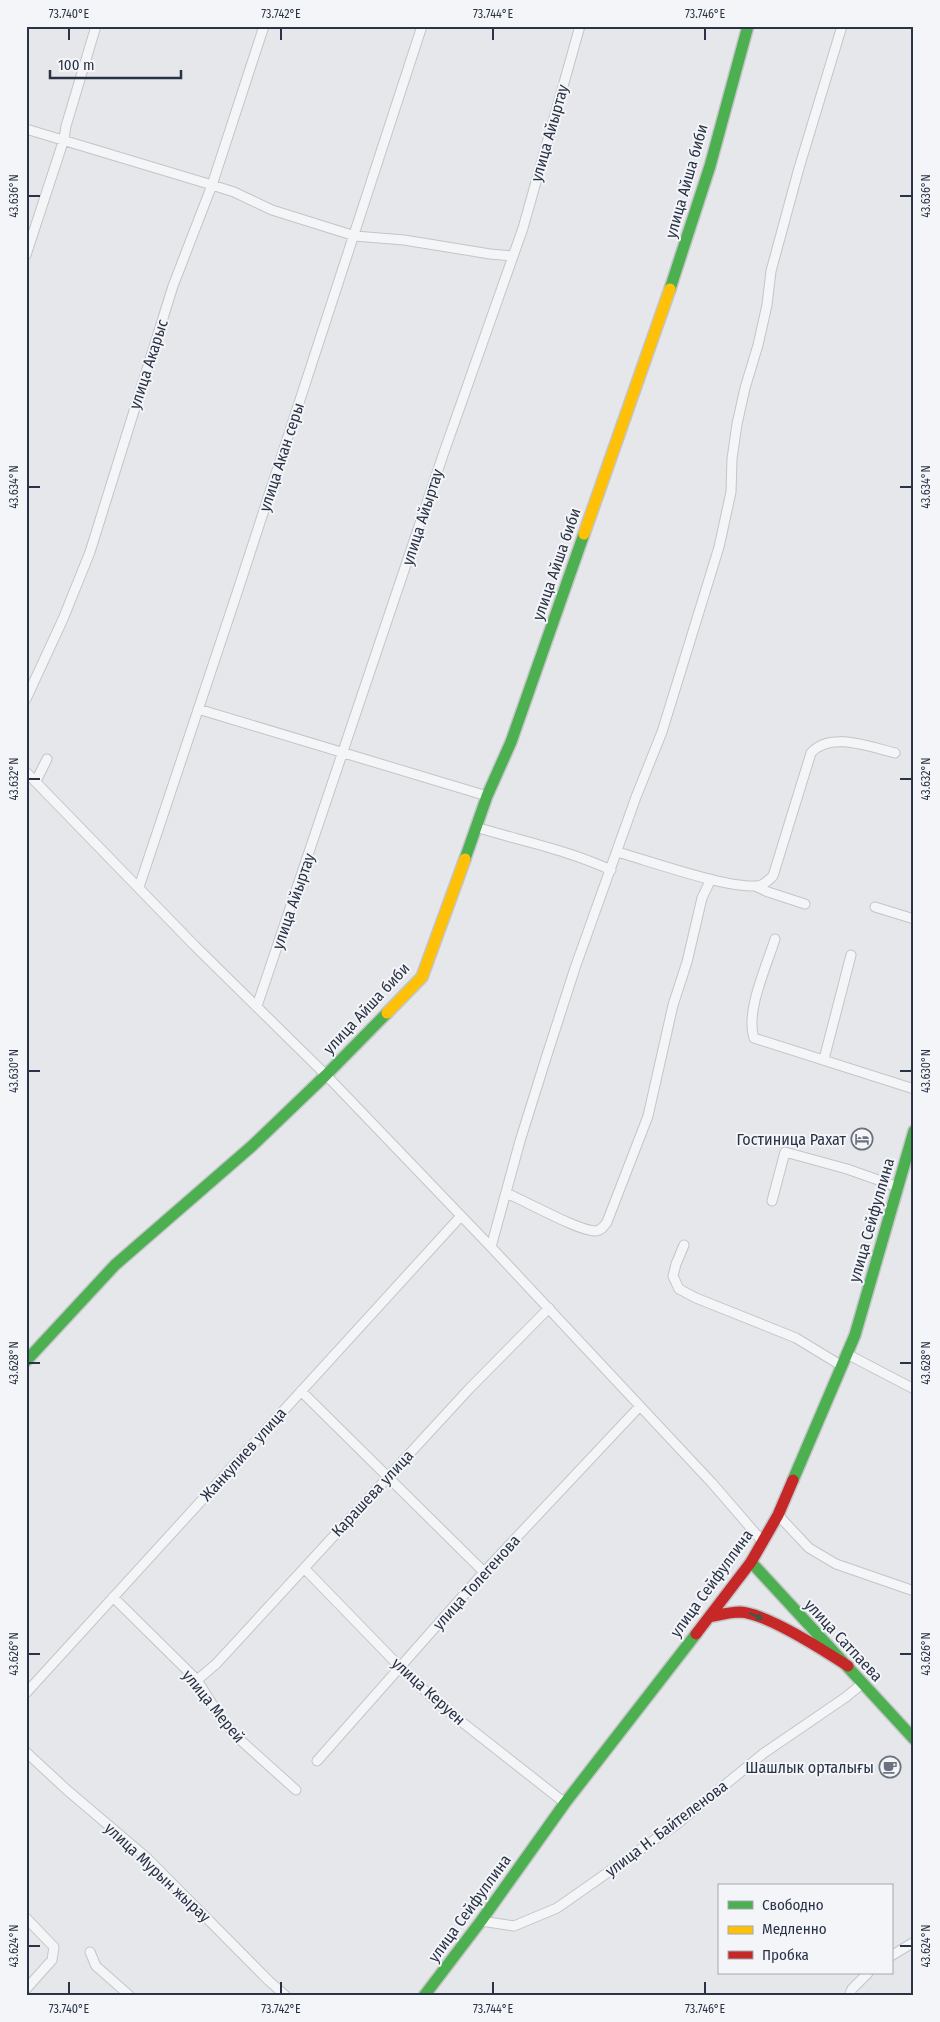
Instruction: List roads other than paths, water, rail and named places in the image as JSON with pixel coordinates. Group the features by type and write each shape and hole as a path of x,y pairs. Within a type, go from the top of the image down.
{"street":[{"path":"26,255 64,139 66,126 96,26"},
{"name":"улица Акарыс","path":"26,699 63,619 90,552 170,296 212,185 264,26"},
{"name":"улица Акан серы","path":"139,887 422,26"},
{"name":"улица Айыртау","path":"257,1006 443,455 523,228 580,26"},
{"name":"улица Айша биби","path":"26,1361 115,1265 252,1146 326,1075 422,977 438,937 487,796 511,742 673,281 710,166 748,26"},
{"path":"491,1247 520,1142 575,968 636,798 662,732 719,546 731,492 732,460 737,424 767,305 771,271 799,168 842,26"},
{"path":"26,128 234,192 272,210 354,236 404,240 512,256"},
{"path":"198,709 487,796"},
{"path":"755,886 768,882 773,876 810,753 817,746 829,742 841,742 895,753"},
{"path":"36,781 47,758"},
{"path":"26,772 326,1075 491,1247 712,1483 763,1542"},
{"path":"476,827 518,840 557,849 611,870"},
{"path":"617,852 711,879 755,886 805,904"},
{"path":"506,1193 583,1229 597,1231 602,1229 607,1222 648,1116 673,1006 687,962 702,898 711,879"},
{"path":"875,907 914,919"},
{"path":"775,939 755,1003 751,1030 754,1038 914,1088"},
{"path":"824,1059 851,955"},
{"name":"улица Сейфуллина","path":"424,1996 481,1921 565,1803 751,1562 763,1542 778,1515 855,1335 898,1187 910,1155 914,1131"},
{"path":"772,1201 785,1152 847,1169 898,1187"},
{"name":"Жанкулиев улица","path":"26,1693 460,1216"},
{"path":"684,1245 673,1276 679,1289 696,1298 796,1338 842,1366"},
{"name":"Карашева улица","path":"197,1680 216,1664 469,1389 549,1308"},
{"path":"847,1354 914,1389"},
{"path":"301,1391 484,1572"},
{"name":"улица Толегенова","path":"317,1761 484,1572 640,1406"},
{"path":"778,1515 809,1548 836,1564 914,1591"},
{"name":"улица Сатпаева","path":"751,1562 864,1683 914,1740"},
{"name":"улица Керуен","path":"304,1568 400,1667 439,1704 565,1803"},
{"name":"улица Мерей","path":"114,1597 197,1680 220,1717 237,1737 296,1790"},
{"path":"709,1617 739,1612 754,1614 816,1645 848,1666"},
{"name":"улица Н. Байтеленова","path":"481,1921 514,1926 557,1908 677,1824 764,1753 864,1683"},
{"name":"улица Мурын жырау","path":"26,1752 146,1858 286,1996"},
{"path":"26,1918 54,1947 52,1960 26,1989"},
{"path":"892,1955 914,1942"},
{"path":"90,1952 96,1966 130,1996"},
{"path":"849,1996 852,1989 867,1974"}],"place":[{"name":"Гостиница Рахат","path":"862,1139"},
{"name":"Шашлык орталығы","path":"890,1767"}]}
